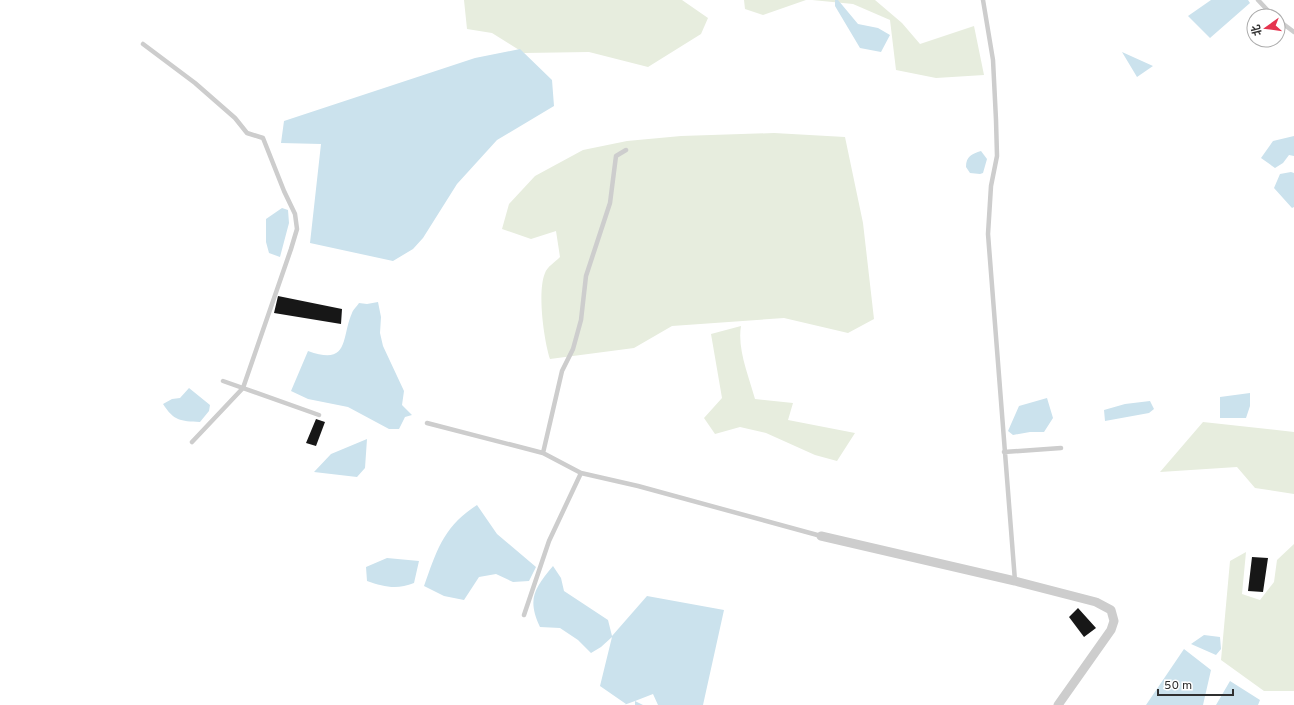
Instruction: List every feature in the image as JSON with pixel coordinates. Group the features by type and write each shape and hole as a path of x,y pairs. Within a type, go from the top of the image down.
{"street":[{"path":"821,536 1096,602 1111,610 1114,621 1111,630 1058,705"}],"lane":[{"path":"983,0 993,60 997,156 991,186 988,234 1015,582"},
{"path":"1258,0 1266,8"},
{"path":"143,44 200,88 235,118 247,133 263,138 284,191 295,214 297,228 291,250 243,388 192,442"},
{"path":"542,453 562,371 573,349 581,320 586,276 610,203 616,156 626,150"},
{"path":"223,381 319,415"},
{"path":"427,423 542,453 581,473 638,486 821,536"},
{"path":"1004,452 1061,448"},
{"path":"524,615 549,541 581,473"}],"green space":[{"path":"464,0 682,0 708,18 701,34 648,67 589,52 524,53 492,33 467,29"},
{"path":"744,0 806,0 763,15 745,9"},
{"path":"812,0 875,0 902,23 920,44 974,26 984,75 936,78 896,70 890,20 853,4"},
{"path":"774,133 845,137 863,223 874,319 848,333 784,318 672,326 634,348 550,359 541,304 545,273 560,257 556,231 531,239 502,229 509,204 535,176 583,150 627,141 681,136"},
{"path":"741,326 740,335 742,353 755,399 793,403 788,420 855,433 837,461 815,455 766,433 740,427 715,434 704,418 722,398 711,334"},
{"path":"1203,422 1294,432 1294,494 1255,488 1237,467 1160,472"},
{"path":"1294,544 1294,691 1264,691 1221,660 1230,561 1246,552 1242,594 1260,600 1274,582 1277,560"}],"water":[{"path":"835,0 838,0 858,24 878,28 890,35 881,52 860,48 835,6"},
{"path":"1211,0 1248,0 1250,3 1210,38 1188,16"},
{"path":"520,49 552,80 554,106 497,140 457,184 423,238 413,249 393,261 310,243 321,144 281,143 284,121 475,58"},
{"path":"1122,52 1153,66 1137,77"},
{"path":"1294,136 1294,156 1289,155 1283,163 1275,168 1261,158 1273,141"},
{"path":"981,151 987,159 983,173 970,173 966,167 968,158 972,154"},
{"path":"1291,172 1294,173 1294,207 1292,208 1274,188 1280,174"},
{"path":"282,208 288,210 289,223 280,257 269,253 266,242 266,219"},
{"path":"378,302 381,317 380,333 383,346 404,391 402,405 412,415 405,417 399,429 389,429 348,407 308,399 291,391 308,351 321,355 331,355 337,352 342,347 349,322 359,303 367,304"},
{"path":"189,388 210,405 209,411 200,422 178,419 167,410 163,404 172,399 180,398"},
{"path":"1250,393 1250,406 1246,418 1220,418 1220,397"},
{"path":"1047,398 1053,418 1044,432 1030,432 1013,435 1008,431 1019,406"},
{"path":"1150,401 1154,409 1149,413 1105,421 1104,410 1125,404"},
{"path":"367,439 365,468 357,477 314,472 331,454"},
{"path":"477,505 497,534 536,567 529,581 513,582 496,574 479,577 464,600 444,596 424,586 433,561 443,540 456,522 465,513"},
{"path":"387,558 419,561 414,583 390,587 367,581 366,567"},
{"path":"553,566 561,578 564,591 608,620 612,636 647,596 724,610 703,705 658,705 653,694 624,705 626,704 600,686 612,637 601,647 591,653 578,640 560,628 540,627 536,617 533,601 534,595 541,581"},
{"path":"1204,635 1220,637 1221,649 1216,655 1191,644"},
{"path":"1184,649 1211,670 1203,705 1146,705"},
{"path":"1230,681 1260,700 1258,705 1216,705"},
{"path":"635,701 643,705 635,705"}],"building":[{"path":"278,296 342,309 341,324 274,313"},
{"path":"316,419 325,422 316,446 306,443"},
{"path":"1252,557 1268,558 1263,592 1248,591"},
{"path":"1078,608 1096,628 1084,637 1069,617"}]}
